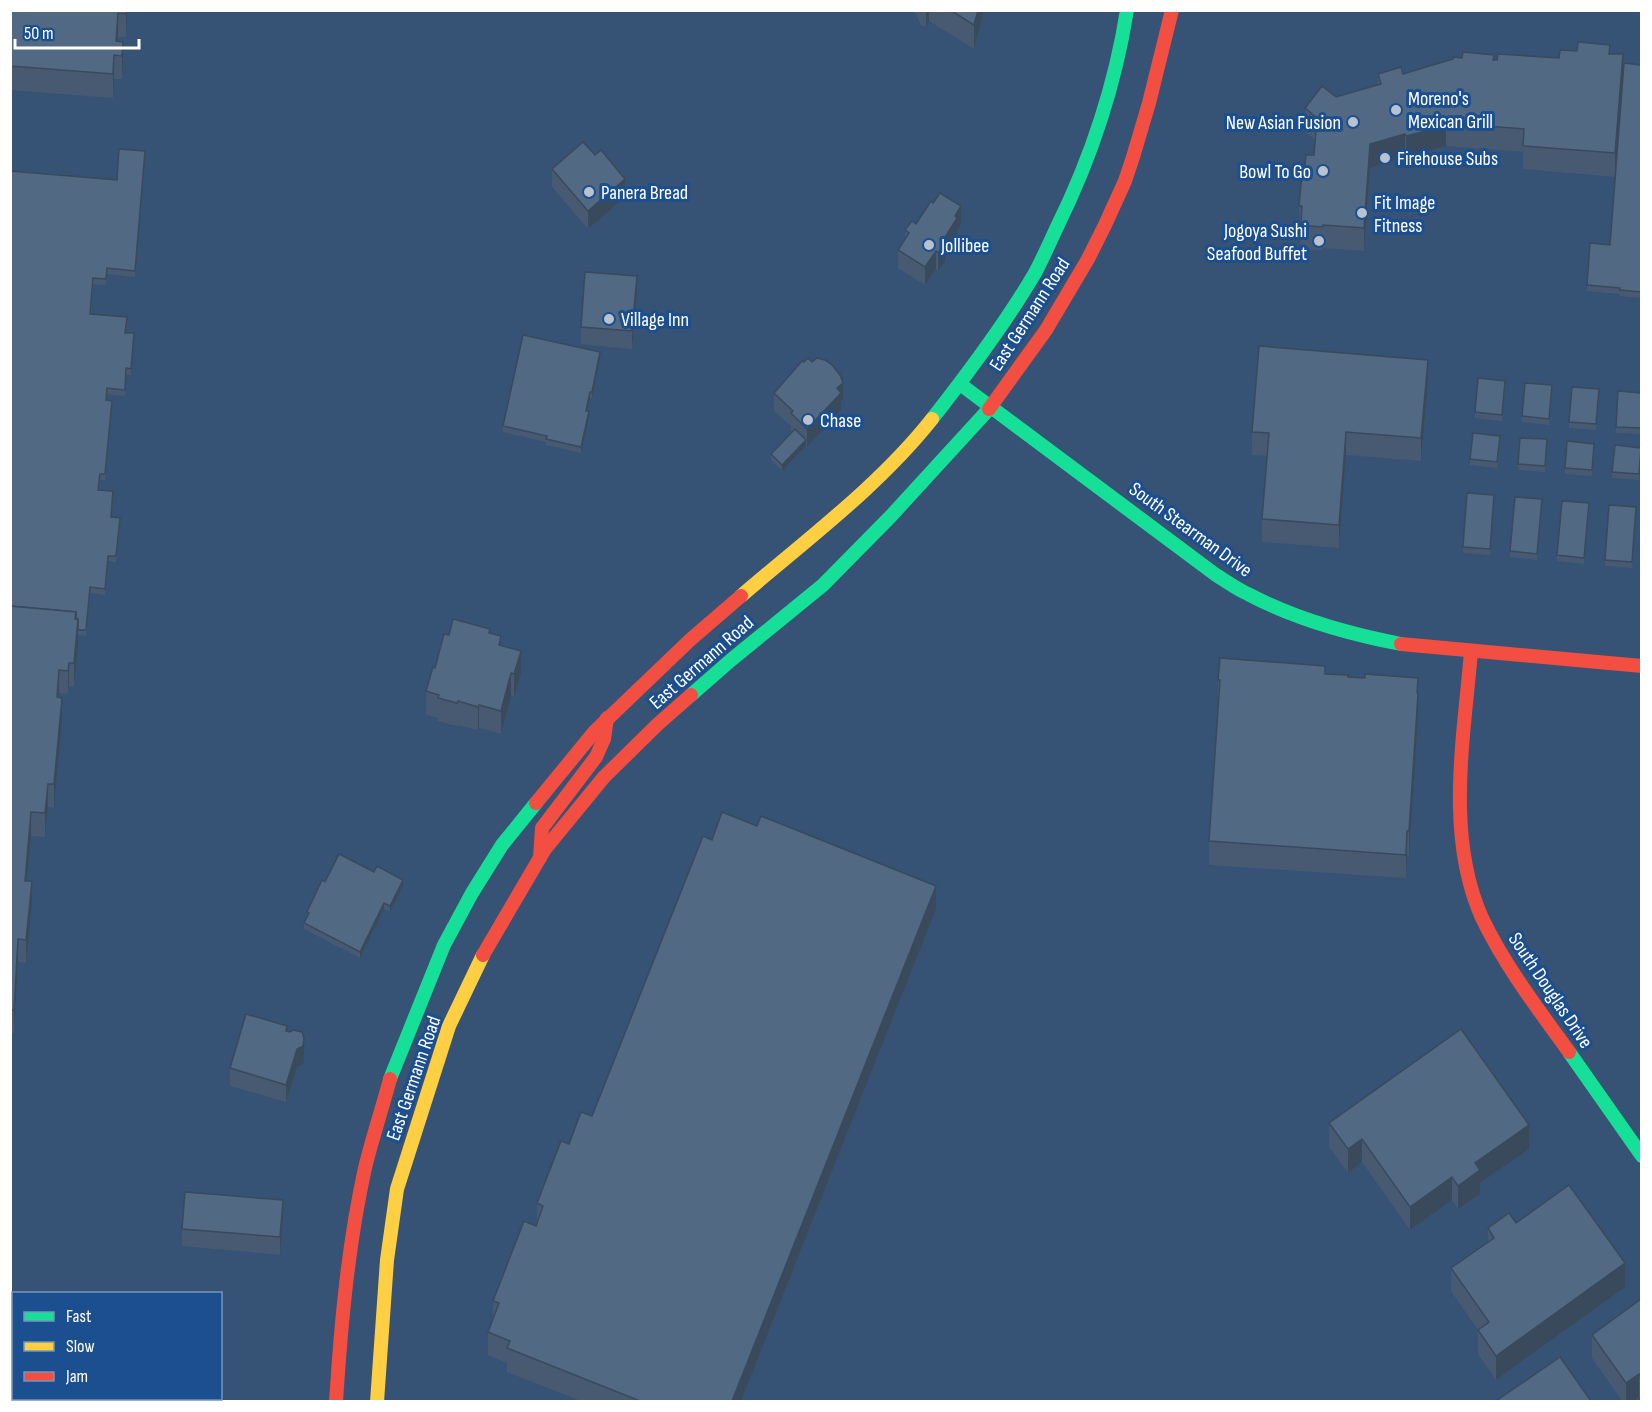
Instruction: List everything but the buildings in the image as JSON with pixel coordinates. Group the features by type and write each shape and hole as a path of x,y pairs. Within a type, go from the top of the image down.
{"main road":[{"name":"East Germann Road","path":"336,1401 342,1320 365,1169 391,1075 420,999 444,945 472,893 502,845 607,718 690,640 873,483 917,438 960,384 1000,328 1036,271 1069,203 1095,140 1120,47 1127,10"},
{"name":"East Germann Road","path":"377,1401 387,1260 397,1189 449,1026 479,960 545,849 611,770 658,723 823,585 891,516 991,407 1061,305 1088,258 1125,181 1149,103 1172,10"},
{"name":"South Stearman Drive","path":"960,384 1216,575 1246,594 1322,624 1360,636 1401,644 1641,666"},
{"name":"South Douglas Drive","path":"1471,651 1459,792 1462,844 1472,889 1482,917 1509,968 1641,1156"},
{"path":"540,858 542,828 596,758 607,735 607,718"}],"traffic: fast":[{"path":"932,419 999,329 1044,256 1091,148 1109,94 1127,10"},
{"path":"960,384 1216,575 1236,587 1266,603 1303,618 1401,644"},
{"path":"691,695 823,585 891,516 989,409"},
{"path":"390,1079 444,945 472,893 502,845 536,803"},
{"path":"1569,1052 1642,1156"}],"traffic: slow":[{"path":"741,596 865,490 911,444 932,419"},
{"path":"377,1402 387,1260 397,1189 449,1026 483,955"}],"traffic: jam":[{"path":"989,409 1046,330 1088,259 1105,225 1133,157 1172,10"},
{"path":"536,803 595,731 690,640 741,596"},
{"path":"1401,644 1642,666"},
{"path":"1471,651 1460,786 1460,820 1471,886 1482,918 1501,953 1522,987 1569,1052"},
{"path":"483,955 545,849 604,777 691,695"},
{"path":"540,858 542,828 596,757 604,739 607,718"},
{"path":"336,1402 343,1314 354,1226 365,1168 390,1079"}],"place":[{"name":"Moreno's Mexican Grill","path":"1396,110"},
{"name":"New Asian Fusion","path":"1353,122"},
{"name":"Firehouse Subs","path":"1385,158"},
{"name":"Bowl To Go","path":"1323,171"},
{"name":"Panera Bread","path":"589,192"},
{"name":"Fit Image Fitness","path":"1362,213"},
{"name":"Jogoya Sushi Seafood Buffet","path":"1319,241"},
{"name":"Jollibee","path":"929,245"},
{"name":"Village Inn","path":"609,319"},
{"name":"Chase","path":"808,420"}]}
